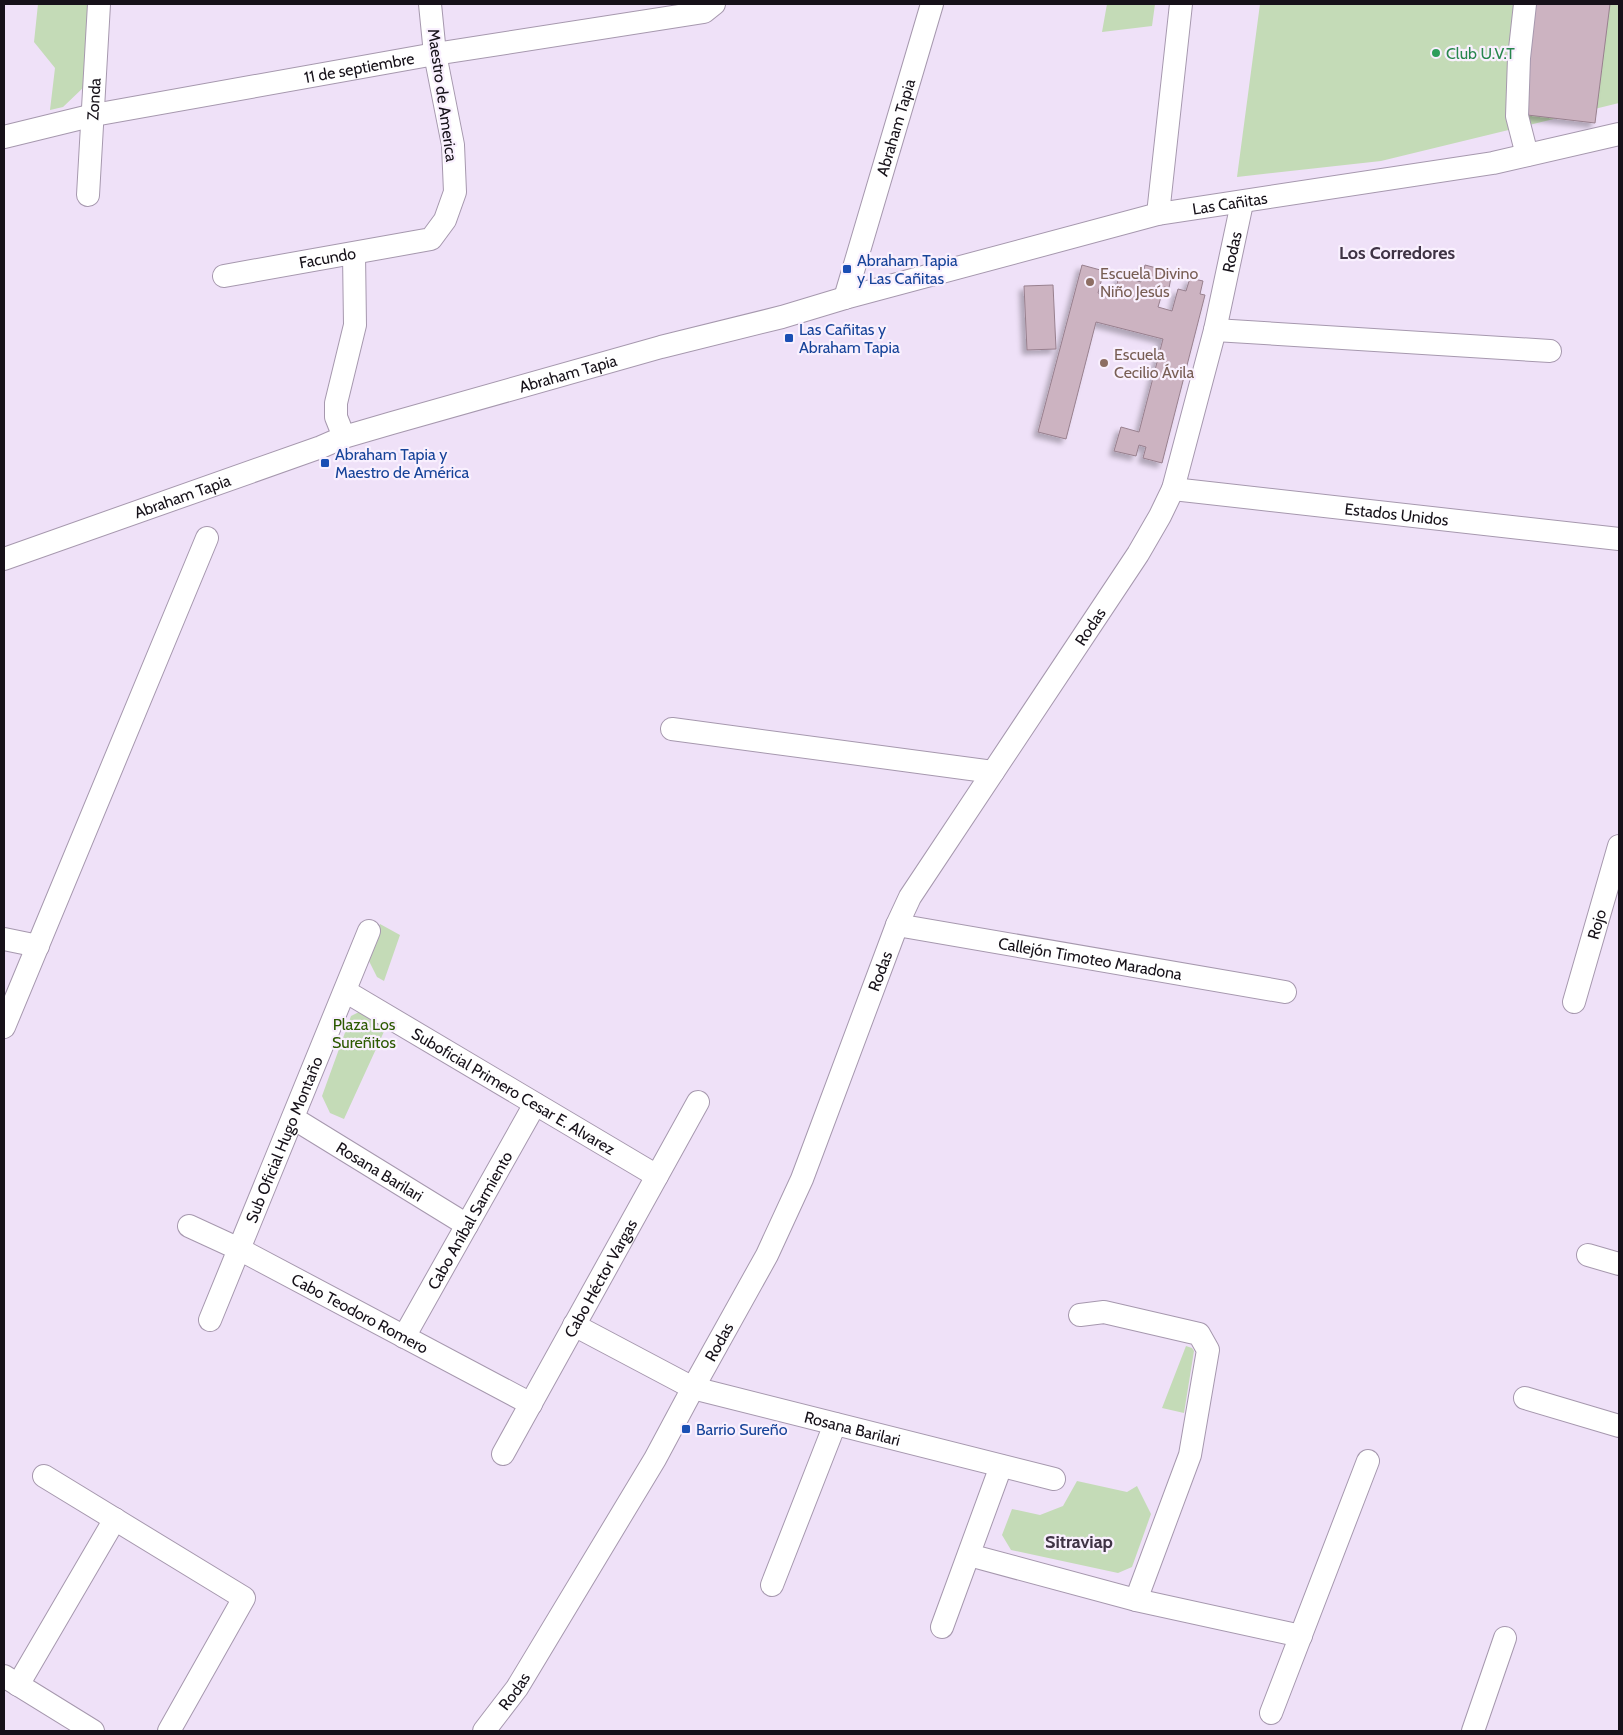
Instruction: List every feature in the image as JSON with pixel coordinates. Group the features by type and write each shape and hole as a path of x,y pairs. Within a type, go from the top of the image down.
{"street":[{"name":"Zonda","path":"88,195 100,4"},
{"name":"Maestro de America","path":"430,4 435,54 453,145 455,192 445,220 431,239"},
{"name":"11 de septiembre","path":"4,137 94,115 435,54 704,12 714,4"},
{"name":"Abraham Tapia","path":"4,559 321,447 344,437 661,347 782,317 845,298 932,4"},
{"path":"1158,214 1181,4"},
{"path":"1525,4 1519,58 1517,116 1527,156"},
{"name":"Las Cañitas","path":"845,298 1158,214 1242,203 1483,165 1619,134"},
{"name":"Rodas","path":"484,1731 517,1688 655,1459 692,1388 767,1255 802,1179 896,925 910,897 1138,554 1160,516 1173,489 1215,330 1242,203"},
{"name":"Facundo","path":"224,276 431,239"},
{"path":"344,437 336,417 336,403 356,325 354,254"},
{"path":"1215,330 1550,352"},
{"name":"Estados Unidos","path":"1173,489 1619,539"},
{"path":"4,1027 207,538"},
{"path":"672,729 993,772"},
{"name":"Rojo","path":"1574,1002 1619,846"},
{"name":"Callejón Timoteo Maradona","path":"896,925 1285,992"},
{"name":"Sub Oficial Hugo Montaño","path":"210,1320 369,931"},
{"path":"4,939 38,946"},
{"name":"Suboficial Primero Cesar E. Alvarez","path":"345,991 657,1176"},
{"name":"Cabo Héctor Vargas","path":"503,1454 698,1102"},
{"name":"Cabo Aníbal Sarmiento","path":"404,1337 535,1104"},
{"name":"Rosana Barilari","path":"293,1118 467,1225"},
{"name":"Cabo Teodoro Romero","path":"189,1226 239,1249 531,1404"},
{"path":"1588,1255 1619,1264"},
{"path":"1080,1315 1104,1312 1199,1334 1208,1350 1190,1455 1136,1600"},
{"name":"Rosana Barilari","path":"574,1326 692,1388 1054,1479"},
{"path":"1525,1398 1619,1426"},
{"path":"772,1584 835,1424"},
{"path":"1271,1713 1368,1462"},
{"path":"942,1627 1002,1466"},
{"path":"44,1476 244,1598 169,1731"},
{"path":"93,1731 8,1681 115,1519"},
{"path":"969,1555 1136,1600 1301,1636"},
{"path":"1473,1731 1505,1638"}],"green space":[{"path":"38,4 89,4 85,86 63,107 50,110 55,68 34,42"},
{"path":"1107,4 1155,4 1152,26 1102,32"},
{"name":"Club U.V.T","path":"1260,4 1619,4 1619,103 1381,161 1237,177"},
{"path":"380,924 400,935 384,981 377,977 367,957"},
{"name":"Plaza Los Sureñitos","path":"361,1011 387,1025 344,1119 330,1113 322,1096 351,1016"},
{"path":"1186,1346 1194,1351 1184,1413 1162,1408"},
{"path":"1077,1481 1127,1492 1137,1486 1151,1514 1132,1567 1118,1573 1011,1550 1002,1535 1012,1509 1040,1515 1063,1506"}],"building":[{"path":"1532,4 1610,4 1595,123 1519,114"},
{"path":"1082,265 1104,271 1098,293 1114,297 1119,276 1141,282 1145,265 1172,272 1169,288 1164,287 1158,307 1172,311 1178,289 1186,291 1190,278 1203,281 1200,294 1205,295 1162,463 1143,458 1146,447 1139,445 1136,456 1114,451 1121,427 1139,432 1163,339 1096,322 1066,439 1038,432"},
{"path":"1053,285 1056,349 1027,350 1024,286"}],"place":[{"name":"Club U.V.T","path":"1436,53"},
{"name":"Abraham Tapia y Las Cañitas","path":"847,269"},
{"name":"Escuela Divino Niño Jesús","path":"1090,282"},
{"name":"Las Cañitas y Abraham Tapia","path":"789,338"},
{"name":"Escuela Cecilio Ávila","path":"1104,363"},
{"name":"Abraham Tapia y Maestro de América","path":"325,463"},
{"name":"Barrio Sureño","path":"686,1429"}],"district":[{"name":"Los Corredores","path":"1397,253"},
{"name":"Sitraviap","path":"1079,1542"}]}
